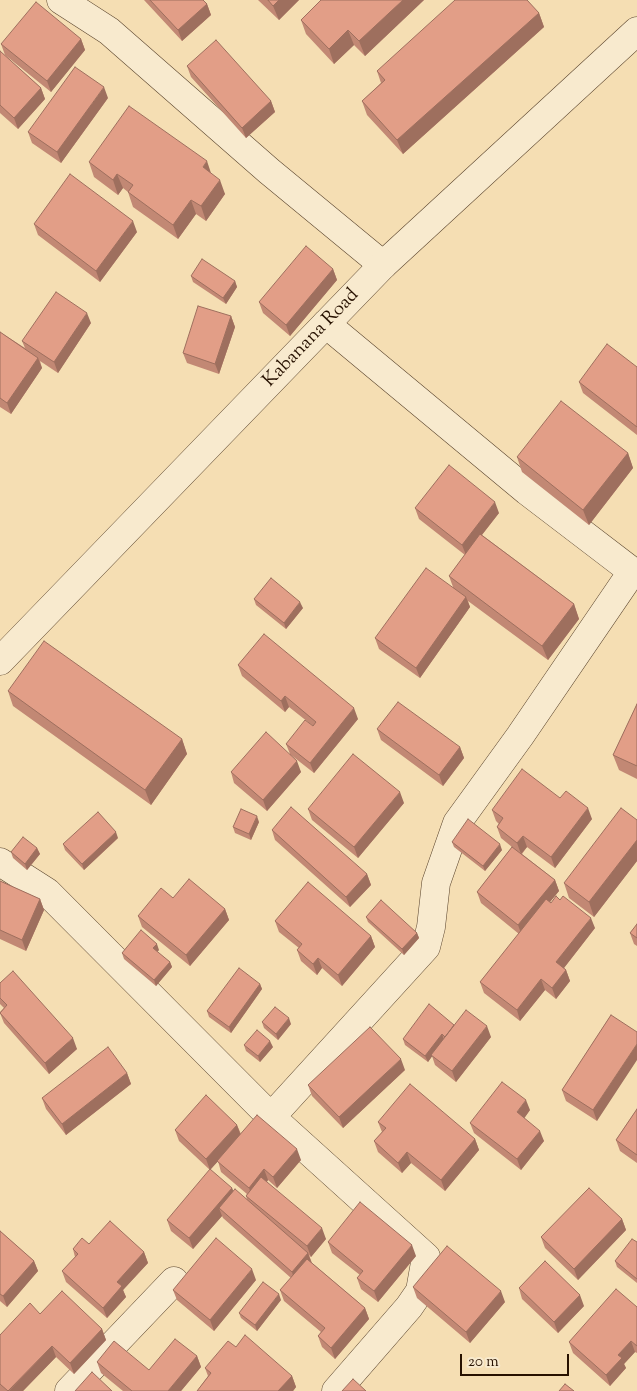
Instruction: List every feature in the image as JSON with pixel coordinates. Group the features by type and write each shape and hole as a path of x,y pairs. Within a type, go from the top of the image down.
{"street":[{"path":"61,0 109,32 269,172 383,265"},
{"name":"Kabanana Road","path":"0,661 383,265 637,31"},
{"path":"271,1117 426,947 431,927 436,883 457,823 635,574 527,491 326,324"},
{"path":"0,862 47,892 271,1117 426,1258 420,1291 409,1307 336,1391"},
{"path":"69,1391 174,1281"}],"building":[{"path":"150,0 203,0 207,4 178,30"},
{"path":"268,0 279,0 273,6"},
{"path":"321,0 403,0 359,41 348,30 329,49 301,20"},
{"path":"455,0 527,0 539,13 397,140 362,101 385,80 377,71"},
{"path":"36,2 81,39 47,81 1,44"},
{"path":"216,40 271,101 242,128 187,66"},
{"path":"0,51 41,88 14,118 0,105"},
{"path":"75,67 104,87 57,152 28,132"},
{"path":"129,106 207,161 203,167 220,180 201,206 191,200 173,225 128,192 133,185 117,174 113,180 89,162"},
{"path":"70,174 133,221 96,271 34,224"},
{"path":"306,246 333,269 286,325 259,302"},
{"path":"202,259 235,281 223,298 191,276"},
{"path":"56,292 87,313 54,362 22,341"},
{"path":"198,306 231,316 215,364 183,353"},
{"path":"0,332 38,358 7,403 0,398"},
{"path":"607,344 637,367 637,427 579,382"},
{"path":"561,401 628,453 583,510 517,457"},
{"path":"449,465 495,502 462,545 415,508"},
{"path":"480,534 574,604 542,646 449,576"},
{"path":"426,568 466,597 416,668 375,638"},
{"path":"271,578 300,602 284,623 254,599"},
{"path":"264,634 354,708 310,763 286,744 305,720 313,726 316,722 285,696 281,701 238,665"},
{"path":"44,641 182,739 145,790 8,691"},
{"path":"398,702 460,747 439,775 377,729"},
{"path":"637,704 637,766 613,755"},
{"path":"266,732 297,761 263,800 231,772"},
{"path":"353,754 400,792 354,847 308,809"},
{"path":"522,769 560,798 566,791 588,808 551,857 523,836 517,843 497,827 503,818 492,810"},
{"path":"291,807 367,874 346,897 272,830"},
{"path":"621,808 637,820 637,840 589,902 564,883"},
{"path":"241,809 257,816 249,834 233,827"},
{"path":"98,812 116,832 82,864 63,844"},
{"path":"468,819 500,844 483,866 452,842"},
{"path":"23,837 37,848 25,864 11,852"},
{"path":"512,847 555,880 518,925 477,892"},
{"path":"189,879 225,909 186,955 138,916 161,888 173,898"},
{"path":"0,881 40,899 22,940 0,930"},
{"path":"308,882 371,936 338,975 318,958 313,964 297,950 302,944 275,921"},
{"path":"556,896 560,900 563,896 591,918 556,962 566,970 552,988 541,979 517,1010 480,982 546,899 551,903"},
{"path":"381,900 417,933 402,949 366,917"},
{"path":"637,924 637,938 630,933"},
{"path":"141,930 157,944 153,948 170,962 154,980 122,953"},
{"path":"239,968 260,984 229,1027 207,1011"},
{"path":"13,971 73,1038 45,1063 0,1013 7,1005 0,998 0,983"},
{"path":"429,1004 454,1025 445,1037 442,1034 425,1056 403,1039"},
{"path":"275,1007 289,1018 276,1034 262,1022"},
{"path":"466,1010 487,1026 452,1071 431,1055"},
{"path":"611,1015 637,1032 637,1044 593,1110 562,1090"},
{"path":"370,1027 401,1059 339,1117 308,1085"},
{"path":"257,1030 270,1041 258,1056 244,1045"},
{"path":"108,1047 127,1073 62,1124 42,1098"},
{"path":"502,1082 526,1100 517,1112 540,1131 517,1159 470,1123"},
{"path":"410,1084 475,1139 441,1180 407,1152 398,1163 374,1141 386,1128 378,1122"},
{"path":"206,1095 237,1125 206,1159 175,1130"},
{"path":"637,1109 637,1155 616,1140"},
{"path":"257,1115 297,1149 273,1177 264,1169 249,1188 217,1161"},
{"path":"210,1169 232,1188 189,1238 167,1220"},
{"path":"261,1177 322,1228 307,1246 246,1196"},
{"path":"589,1188 622,1219 574,1269 541,1237"},
{"path":"235,1189 308,1253 292,1272 219,1208"},
{"path":"360,1202 412,1245 374,1291 357,1278 363,1271 328,1242"},
{"path":"110,1221 144,1252 117,1282 122,1286 103,1308 62,1271 78,1254 73,1249 82,1238 89,1244"},
{"path":"0,1231 34,1261 3,1296 0,1294"},
{"path":"216,1238 252,1269 210,1320 173,1290"},
{"path":"632,1239 637,1242 637,1279 615,1261"},
{"path":"447,1246 501,1291 466,1332 413,1287"},
{"path":"307,1259 365,1308 331,1348 318,1336 325,1328 280,1290"},
{"path":"545,1261 580,1295 554,1322 519,1288"},
{"path":"263,1282 279,1294 255,1325 239,1313"},
{"path":"616,1289 637,1307 637,1346 631,1341 618,1355 622,1358 606,1375 569,1342"},
{"path":"62,1291 102,1329 70,1363 52,1346 8,1391 0,1384 0,1335 30,1303 40,1314"},
{"path":"245,1335 292,1376 278,1391 197,1391 211,1373 205,1368 228,1341 236,1347"},
{"path":"175,1339 197,1356 168,1391 132,1391 97,1362 114,1341 149,1370"},
{"path":"92,1372 112,1391 75,1391"},
{"path":"353,1379 366,1391 342,1391"},
{"path":"565,1384 574,1391 559,1391"}]}
